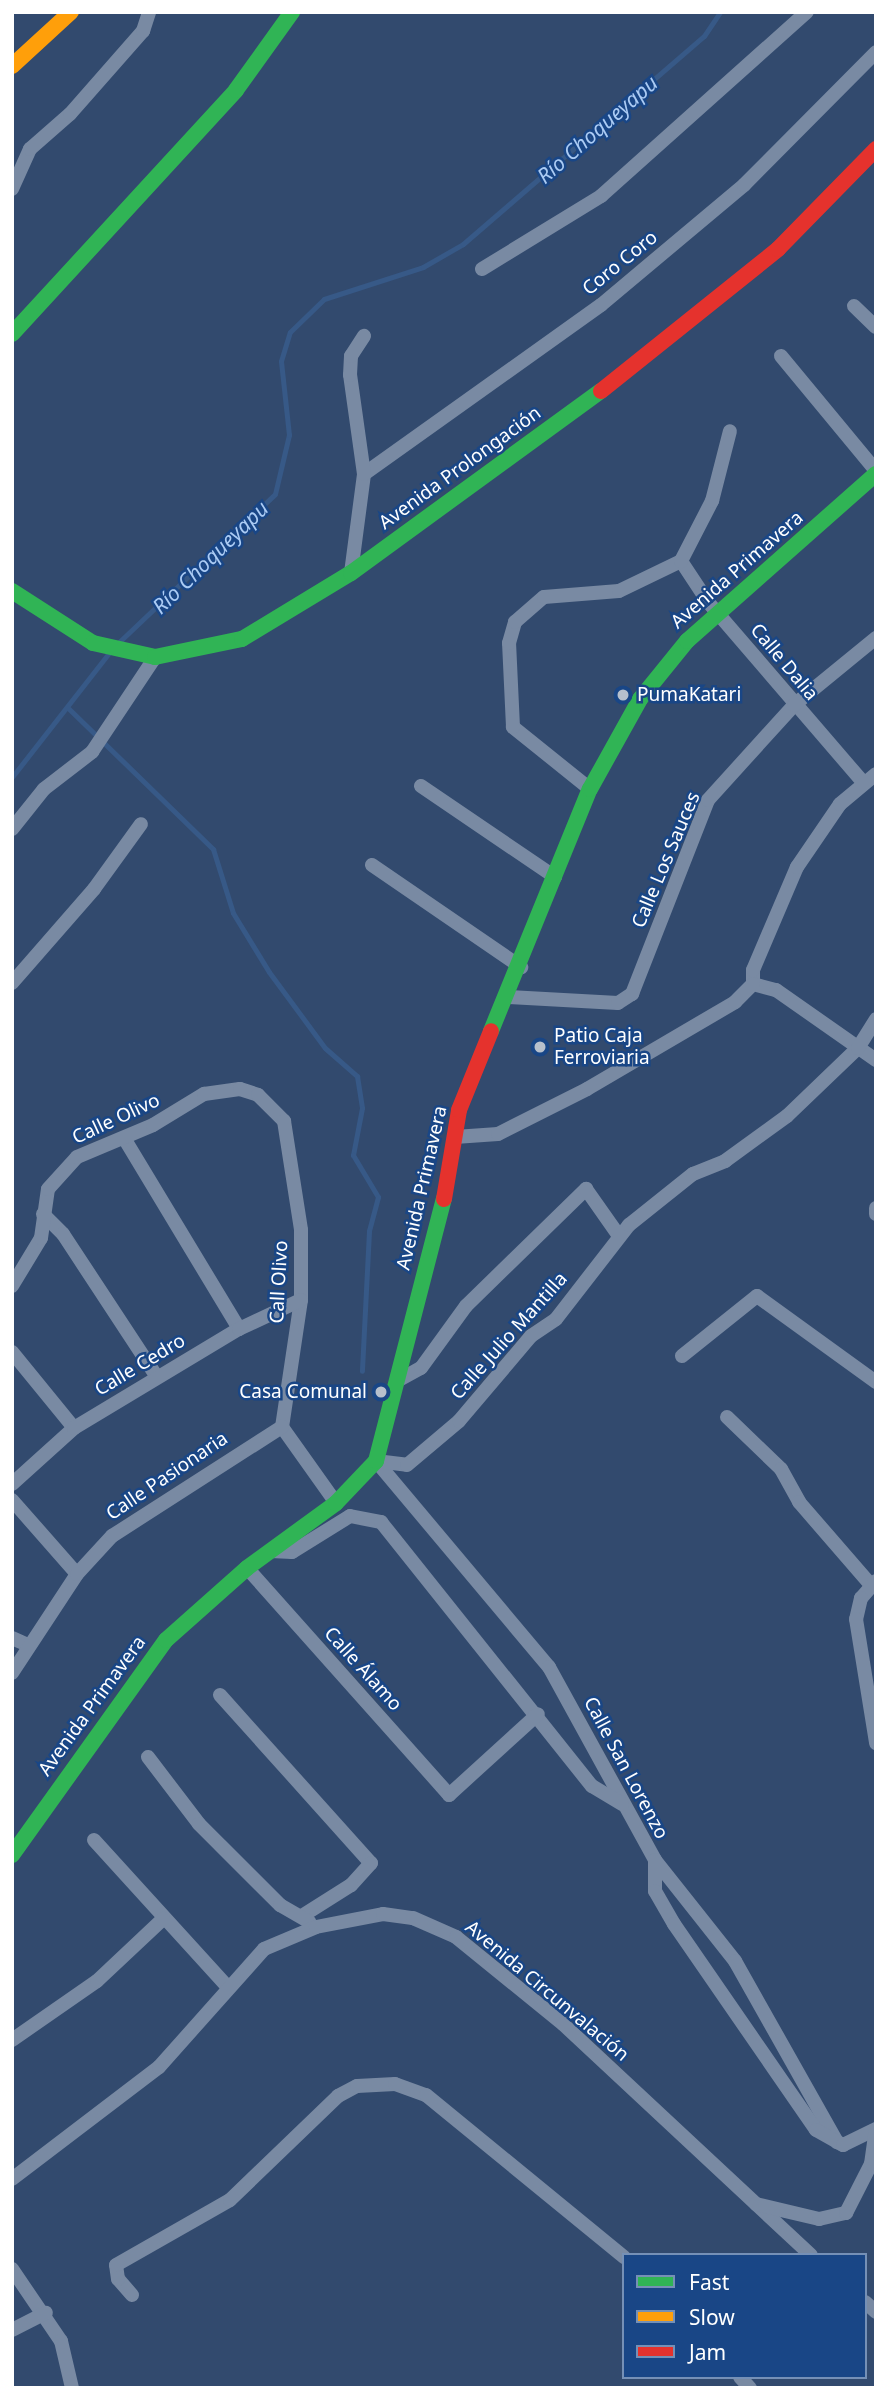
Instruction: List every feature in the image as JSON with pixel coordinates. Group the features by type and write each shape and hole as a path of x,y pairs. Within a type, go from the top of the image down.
{"main road":[{"path":"12,334 236,90 292,12"},
{"path":"12,66 62,16"},
{"name":"Avenida Prolongación","path":"12,591 93,643 155,657 242,639 351,573 588,402 778,249 876,149"},
{"name":"Avenida Primavera","path":"12,1855 141,1668 247,1568 336,1503 376,1461 399,1380 459,1110 509,998 590,789 640,699 717,611 876,472"}],"street":[{"path":"12,189 30,149 70,114 143,31 149,12"},
{"path":"482,269 611,188 807,12"},
{"name":"Coro Coro","path":"364,474 601,305 744,185 876,52"},
{"path":"854,306 876,327"},
{"path":"351,573 364,474 350,387 351,356 364,336"},
{"path":"781,356 876,472"},
{"path":"590,789 513,727 509,643 515,622 544,597 619,591 681,561 712,501 730,431"},
{"name":"Calle Dalia","path":"681,561 717,611 794,705 869,778"},
{"name":"Calle Los Sauces","path":"509,998 618,1003 632,994 708,800 794,705 876,638"},
{"path":"12,829 44,789 92,752 155,657"},
{"path":"455,1137 498,1134 587,1089 735,1002 753,984 753,970 797,867 869,778"},
{"path":"421,786 555,877"},
{"path":"12,983 94,890 141,824"},
{"path":"372,865 521,967"},
{"path":"753,984 776,990 876,1060"},
{"name":"Calle Julio Mantilla","path":"376,1461 407,1465 459,1421 531,1336 556,1319 619,1236 693,1174 725,1161 787,1116 858,1048 876,1019"},
{"name":"Calle Olivo","path":"12,1286 41,1238 44,1198 63,1169 204,1094 240,1088 274,1108 286,1138"},
{"path":"124,1138 239,1329"},
{"name":"Call Olivo","path":"282,1427 301,1300 301,1230 286,1138"},
{"path":"399,1380 421,1368 474,1299 586,1189 619,1236"},
{"path":"43,1214 63,1234 156,1377"},
{"path":"682,1356 757,1296 876,1382"},
{"name":"Calle Cedro","path":"12,1484 74,1428 239,1329 301,1300"},
{"path":"12,1352 74,1428"},
{"path":"727,1417 780,1469 799,1502 873,1583 856,1619 876,1743"},
{"path":"282,1427 336,1503"},
{"name":"Calle Pasionaria","path":"12,1673 77,1574 137,1515 282,1427"},
{"name":"Calle San Lorenzo","path":"376,1461 549,1667 617,1783 622,1804 655,1860 734,1961 837,2142"},
{"path":"12,1500 77,1574"},
{"path":"271,1550 292,1552 350,1516 381,1522 538,1714 592,1786 622,1804"},
{"name":"Calle Álamo","path":"247,1568 449,1795 538,1714"},
{"path":"12,1638 28,1645"},
{"path":"220,1695 371,1863 302,1916"},
{"path":"148,1756 199,1824 280,1905 316,1927"},
{"path":"94,1840 163,1919 227,1986"},
{"path":"655,1860 655,1891 674,1924 816,2130 837,2142 849,2144 876,2129"},
{"name":"Avenida Circunvalación","path":"12,2179 159,2067 227,1986 264,1950 316,1927 383,1914 456,1937 563,2024 756,2204 820,2219 846,2213 871,2164 876,2129"},
{"path":"12,2040 97,1981 163,1919"},
{"path":"132,2295 118,2279 116,2265 230,2200 338,2096 357,2086 395,2084 426,2095 622,2255"},
{"path":"756,2204 809,2253"},
{"path":"12,2269 46,2313 61,2341 72,2388"},
{"path":"12,2330 46,2313"}],"waterway":[{"name":"Río Choqueyapu","path":"118,643 275,494 289,435 281,361 290,332 324,299 423,267 463,244 704,36 720,12"},
{"name":"Río Choqueyapu","path":"12,777 109,653"},
{"path":"67,707 213,849 233,913 269,972 325,1048 357,1076 362,1108 353,1155 378,1197 369,1231 362,1371"}],"traffic: fast":[{"path":"12,334 236,90 292,12"},
{"path":"12,591 93,643 155,657 242,639 351,573 601,391"},
{"path":"491,1031 590,789 640,699 687,641 876,474"},
{"path":"12,1855 166,1640 247,1568 336,1503 376,1461 444,1199"}],"traffic: slow":[{"path":"12,66 71,12"}],"traffic: jam":[{"path":"601,391 778,249 876,149"},
{"path":"444,1199 459,1110 491,1031"}],"place":[{"name":"PumaKatari","path":"623,695"},
{"name":"Patio Caja Ferroviaria","path":"540,1047"},
{"name":"Casa Comunal","path":"381,1392"}]}
